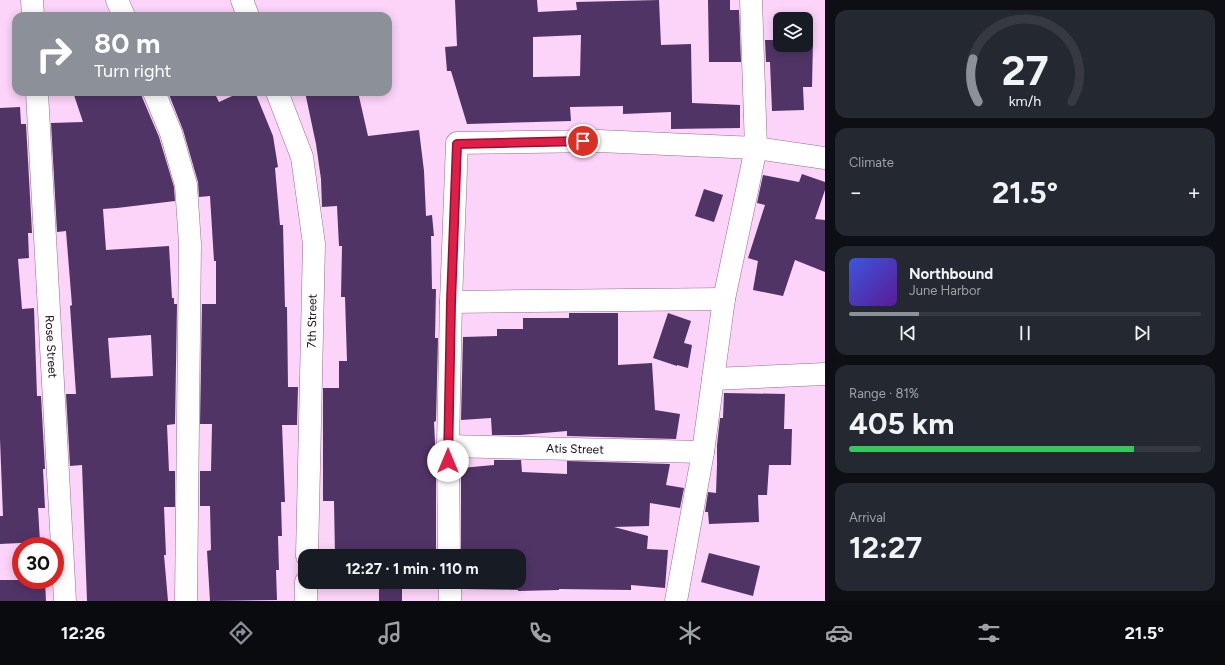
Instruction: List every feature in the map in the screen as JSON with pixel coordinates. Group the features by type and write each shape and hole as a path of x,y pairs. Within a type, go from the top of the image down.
{"street":[{"path":"32,0 33,12"},
{"path":"117,0 122,12"},
{"path":"242,0 246,12"},
{"path":"676,601 703,452 724,299 756,148 751,0"},
{"name":"Rose Street","path":"37,96 65,601"},
{"path":"156,96 171,133 186,185 190,244 186,601"},
{"name":"7th Street","path":"279,96 302,157 314,244 307,549"},
{"path":"449,549 448,446 451,302 457,144 599,141 756,148 825,158"},
{"path":"451,302 724,299"},
{"path":"713,379 825,374"},
{"name":"Atis Street","path":"448,446 703,452"},
{"path":"306,589 306,601"},
{"path":"450,589 450,601"}],"building":[{"path":"455,0 537,0 538,12 577,10 576,2 659,0 661,45 691,44 692,103 740,105 740,128 671,129 671,112 623,114 623,106 570,107 571,121 467,124 451,71 447,71 445,47 457,46","holes":["581,35 580,76 533,77 533,37"]},
{"path":"708,0 730,0 730,10 739,10 741,62 709,62"},
{"path":"765,40 773,40 773,52 813,52 812,87 803,87 804,110 772,111 770,62 766,62"},
{"path":"74,96 142,96 159,137 174,187 175,201 103,209 106,250 169,246 172,298 174,298 174,304 177,304 175,424 167,425 169,471 175,471 175,507 164,507 166,555 164,555 168,601 87,601 82,465 70,466 66,394 76,394 70,306 72,305 66,231 57,232 51,123 83,122","holes":["151,335 153,376 111,378 108,338"]},
{"path":"170,96 216,96 219,102 232,96 257,96 273,136 278,167 275,168 280,225 283,225 285,307 287,307 288,387 298,387 297,425 282,425 285,502 281,502 282,536 278,536 279,570 276,570 277,600 210,601 207,551 211,550 210,506 200,506 200,471 211,471 212,424 200,424 202,304 216,304 216,261 214,261 210,196 199,197 198,182 183,130"},
{"path":"306,96 359,96 368,136 419,130 424,171 426,216 432,215 434,236 431,236 432,289 436,289 435,338 438,338 436,421 434,422 436,463 436,549 335,549 334,501 323,501 323,388 339,388 339,361 347,361 345,297 341,297 342,246 339,246 337,206 322,207 321,179 316,144"},
{"path":"20,107 21,124 26,124 32,233 28,233 29,258 18,259 22,309 34,308 37,396 41,396 45,469 43,469 45,508 38,508 40,537 12,537 12,543 0,544 0,516 3,516 0,439 0,108"},
{"path":"802,174 825,182 825,190 815,219 825,220 825,272 795,260 783,296 753,290 758,261 748,258 765,205 757,203 763,175 799,182"},
{"path":"704,189 723,195 714,222 695,216"},
{"path":"569,313 618,313 618,365 652,363 655,410 680,414 676,439 567,436 567,431 520,435 492,435 491,418 461,420 463,337 497,336 497,329 523,329 523,318 569,318"},
{"path":"668,313 691,321 684,343 692,345 688,368 653,358"},
{"path":"724,393 785,394 784,429 792,429 791,465 769,465 767,495 758,495 759,522 709,524 708,512 705,512 708,492 716,493 717,445 720,418 723,418"},
{"path":"494,460 521,460 522,472 567,474 567,461 670,464 666,485 684,488 680,508 650,503 649,526 614,527 648,536 647,549 668,550 665,588 631,585 631,590 559,589 518,591 464,589 526,589 526,549 461,549 461,468 494,465"},
{"path":"709,553 760,566 753,596 701,582"},
{"path":"0,580 12,580 12,589 45,589 46,601 0,601"},
{"path":"379,589 402,589 402,601 379,601"}],"route":[{"path":"448,461 451,302 457,144 583,141"}]}
